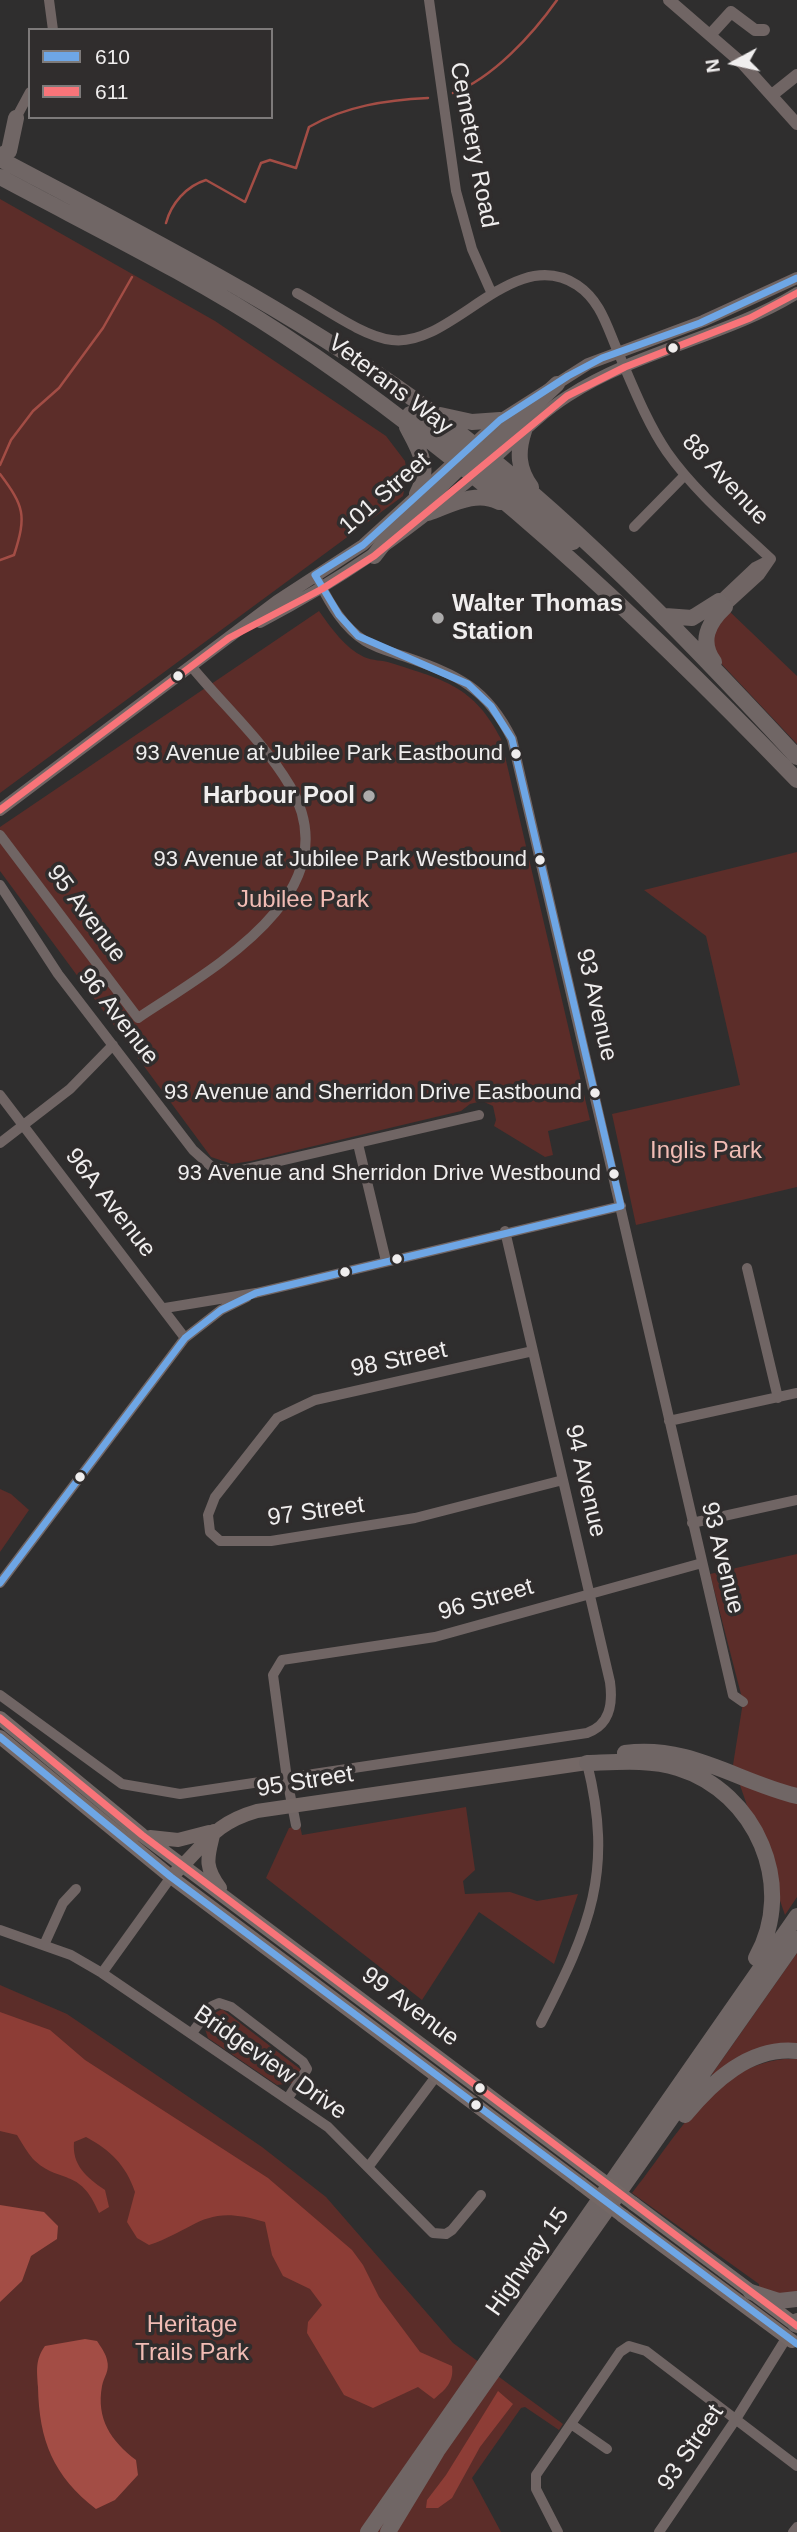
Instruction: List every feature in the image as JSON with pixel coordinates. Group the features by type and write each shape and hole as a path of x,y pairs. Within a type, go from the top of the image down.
{"main road":[{"path":"0,134 16,118"},
{"path":"0,157 9,151 16,118"},
{"name":"Veterans Way","path":"0,157 281,312 434,414 514,510 642,625 797,780"},
{"name":"Veterans Way","path":"0,177 220,295 329,366 404,422 538,498 639,589 797,757"},
{"path":"329,366 362,383 473,461 627,586 639,589"},
{"path":"374,556 391,534 557,384"},
{"path":"434,414 472,422 500,420"},
{"path":"404,422 425,466 425,479 417,494"},
{"path":"524,431 519,444 520,464 524,478 538,498"},
{"path":"428,513 465,499 484,497 514,510"},
{"path":"665,616 692,618 722,604"},
{"path":"722,604 707,629 706,644 709,655 732,687"},
{"name":"99 Avenue","path":"0,1718 142,1835 751,2292 794,2332"},
{"name":"99 Avenue","path":"0,1737 171,1877 623,2216 794,2332"},
{"path":"587,1763 600,1756 637,1751 671,1753 703,1760 797,1796"},
{"path":"587,1763 640,1761 694,1774 719,1787 740,1804 763,1842 772,1872 773,1903 764,1945 686,2074"},
{"name":"95 Street","path":"171,1877 214,1831 235,1818 293,1805 587,1763"},
{"path":"142,1835 178,1840 214,1831 207,1860 209,1872 229,1899"},
{"name":"Highway 15","path":"368,2532 797,1916"},
{"name":"Highway 15","path":"388,2532 437,2451 797,1939"},
{"path":"646,2154 723,2075 763,2056 797,2051"},
{"path":"751,2292 779,2301 797,2299"}],"street":[{"path":"49,0 53,28"},
{"name":"Cemetery Road","path":"429,0 456,191 472,249 492,294"},
{"path":"669,0 711,34 797,124"},
{"path":"711,34 731,12 755,30 764,30"},
{"path":"772,95 797,75"},
{"path":"16,118 28,96"},
{"name":"101 Street","path":"229,638 323,589 374,556 428,513 473,461 500,420 589,364 710,318 797,278"},
{"name":"88 Avenue","path":"297,293 377,337 395,341 428,333 492,294 523,279 566,279 591,297 602,311 618,352 666,450 685,475 771,559 760,575 722,604"},
{"name":"101 Street","path":"0,810 315,575 363,545 417,494 524,431 567,396 625,367 750,318 797,293"},
{"path":"634,527 685,475"},
{"name":"93 Avenue","path":"315,575 348,627 366,641 467,682 499,712 512,739 733,1695 743,1702"},
{"name":"95 Avenue","path":"0,835 138,1018 226,957 267,923 295,887 306,842 303,820 289,785 191,666"},
{"name":"96 Avenue","path":"0,885 58,974 193,1150 213,1168 237,1171 358,1144"},
{"path":"0,1143 70,1089 113,1045"},
{"name":"96A Avenue","path":"0,1095 165,1308 185,1338"},
{"path":"386,1261 358,1144 479,1115"},
{"path":"165,1308 257,1293 505,1231 621,1206"},
{"name":"94 Avenue","path":"505,1231 611,1690 606,1719 589,1733"},
{"path":"747,1268 778,1398"},
{"path":"0,1583 185,1338 222,1310 257,1293"},
{"name":"98 Street","path":"277,1418 315,1400 533,1351"},
{"path":"669,1421 797,1393"},
{"name":"97 Street","path":"277,1418 215,1497 208,1515 210,1532 220,1541 271,1541 415,1518 563,1480"},
{"path":"692,1524 797,1500"},
{"name":"96 Street","path":"287,1779 273,1675 278,1663 435,1637 702,1563"},
{"name":"95 Street","path":"0,1695 122,1784 180,1794 589,1733"},
{"path":"541,2023 572,1963 593,1906 600,1834 587,1763"},
{"path":"287,1779 296,1825"},
{"name":"95 Street","path":"102,1973 171,1877"},
{"path":"44,1945 63,1903 76,1889"},
{"name":"Bridgeview Drive","path":"0,1930 44,1945 102,1973 288,2098 328,2127 433,2233 439,2235 452,2230 481,2195"},
{"path":"192,2033 212,2006 219,2003 231,2007 303,2062 307,2069 305,2076 288,2098"},
{"path":"369,2166 437,2076"},
{"name":"93 Street","path":"659,2532 794,2332"},
{"path":"558,2532 534,2480 620,2352 634,2346 797,2466"},
{"path":"571,2424 607,2449"},
{"path":"793,2532 797,2526"}],"green space":[{"path":"0,199 215,321 386,436 405,461 407,475 403,496 0,793"},
{"path":"727,609 797,676 797,744 715,657 711,626"},
{"name":"Jubilee Park","path":"319,611 344,643 364,657 427,675 468,696 491,721 501,739 590,1120 548,1131 553,1155 545,1157 494,1126 496,1120 493,1106 482,1101 470,1104 461,1111 251,1161 232,1164 211,1157 0,871 0,827"},
{"name":"Inglis Park","path":"797,852 797,1187 636,1225 612,1114 740,1085 706,936 644,890"},
{"path":"0,1489 11,1494 29,1510 0,1552"},
{"path":"797,1554 797,1897 785,1915 733,1765 743,1702 710,1574"},
{"path":"466,1807 475,1870 463,1881 465,1894 510,1892 537,1901 578,1894 554,1964 479,1912 422,2000 266,1878 289,1828 300,1826 302,1835"},
{"path":"797,1953 797,2047 712,2076 712,2074"},
{"name":"Heritage Trails Park","path":"0,1985 67,2014 262,2147 326,2197 453,2343 563,2424 559,2430 525,2407 521,2408 472,2478 501,2532 0,2532"},
{"path":"222,2009 300,2069 301,2073 293,2083 277,2085 208,2038 205,2029 213,2014"},
{"path":"797,2059 797,2296 782,2298 759,2288 759,2284 632,2193 679,2129 715,2091 735,2076 758,2065"}],"shaded area":[{"path":"0,2012 50,2030 85,2060 268,2178 352,2250 379,2297 420,2352 452,2366 452,2376 445,2388 434,2399 418,2387 373,2408 344,2395 307,2333 308,2322 322,2305 310,2289 283,2276 272,2255 265,2222 245,2217 215,2216 149,2245 137,2238 127,2222 135,2192 131,2182 122,2166 103,2147 86,2137 74,2142 78,2164 105,2190 109,2207 99,2213 92,2198 77,2182 52,2172 33,2159 17,2135 0,2131"},
{"path":"0,2205 44,2212 58,2226 57,2239 31,2256 22,2281 0,2302"},
{"path":"85,2339 97,2341 106,2355 108,2367 102,2386 101,2409 113,2437 136,2460 138,2475 115,2500 96,2509 69,2483 51,2456 41,2424 39,2406 37,2365 45,2346"},
{"path":"498,2391 513,2404 480,2447 452,2498 438,2508 426,2508 427,2500 446,2475"}],"waterway":[{"path":"453,93 483,77 511,54 557,0"},
{"path":"166,223 180,197 206,180 245,202 261,163 270,160 296,168 309,127 323,120 367,105 428,98"},
{"path":"0,465 11,440 33,411 59,388 103,328 132,277"},
{"path":"0,474 18,503 22,520 14,555 0,560"}],"transit line":[{"name":"610","path":"0,1583 185,1338 221,1310 256,1293 621,1206 512,739 491,706 468,684 358,636 339,615 315,575 363,545 500,420 568,376 602,358 700,323 797,278"},
{"name":"611","path":"0,810 229,638 322,589 374,556 567,396 625,367 750,318 797,293"},
{"name":"611","path":"0,1718 142,1835 797,2326"},
{"name":"610","path":"0,1737 171,1877 797,2344"}],"place":[{"name":"Walter Thomas Station","path":"438,618"},
{"name":"93 Avenue at Jubilee Park Eastbound","path":"516,754"},
{"name":"Harbour Pool","path":"369,796"},
{"name":"93 Avenue at Jubilee Park Westbound","path":"540,860"},
{"name":"93 Avenue and Sherridon Drive Eastbound","path":"595,1093"},
{"name":"93 Avenue and Sherridon Drive Westbound","path":"614,1174"}]}
